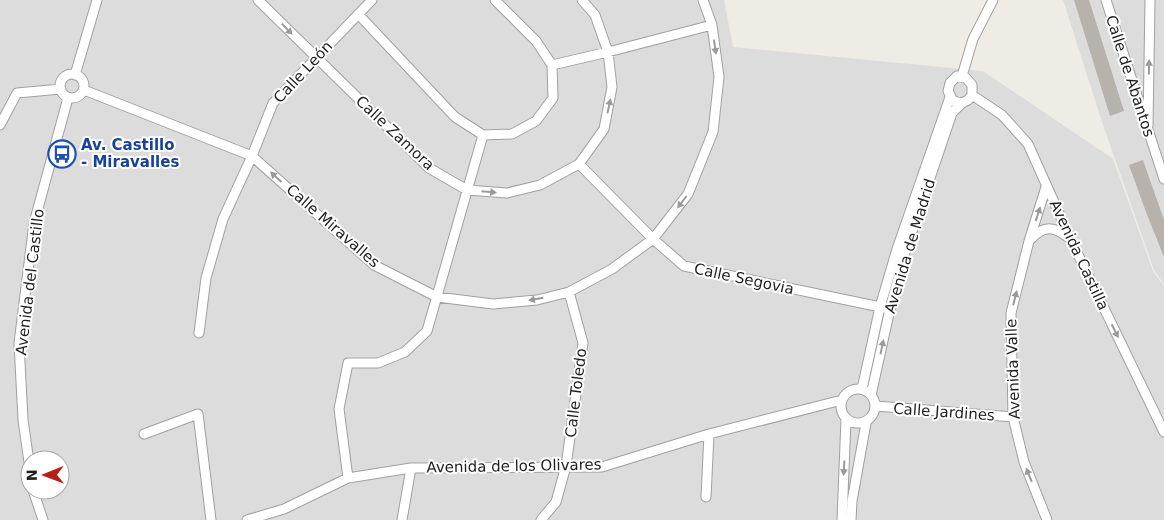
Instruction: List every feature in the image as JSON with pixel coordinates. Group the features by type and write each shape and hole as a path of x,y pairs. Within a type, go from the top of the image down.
{"street":[{"path":"75,75 97,0"},
{"name":"Calle León","path":"199,333 206,278 223,219 252,156 273,103 372,0"},
{"path":"358,14 455,117 483,135 512,134 536,121 553,98 552,65 536,42 495,0"},
{"name":"Calle Zamora","path":"265,2 316,59 429,168 466,190 506,193 540,186 579,164 604,128 612,87 608,52 595,15 582,0"},
{"name":"Calle Miravalles","path":"84,90 252,156 374,265 438,298 493,304 537,300 569,292 612,269 653,240 688,194 713,132 719,77 712,25 703,0"},
{"path":"962,76 973,39 993,0"},
{"name":"Calle de Abantos","path":"1106,0 1164,179"},
{"path":"1148,133 1150,0"},
{"path":"552,65 712,25"},
{"path":"71,74 75,75 84,82 84,90 76,98 68,98 64,96 60,84 64,78 71,74"},
{"path":"957,76 962,76 970,82 972,95 962,103 953,101 948,91 950,83 957,76"},
{"path":"0,125 17,93 61,89"},
{"name":"Avenida Castilla","path":"972,95 1002,116 1028,144 1071,240 1164,432"},
{"name":"Avenida de Madrid","path":"862,389 880,306 897,249 950,97"},
{"name":"Avenida del Castillo","path":"27,450 23,420 19,343 34,223 68,98"},
{"name":"Avenida de Madrid","path":"871,395 905,252 952,113 962,103"},
{"path":"348,478 339,409 348,363 378,363 405,352 428,330 483,135"},
{"name":"Calle Segovia","path":"579,164 653,240 684,266 890,309"},
{"name":"Avenida Valle","path":"1046,187 1029,241 1011,313 1013,417 1024,462 1047,520"},
{"path":"1029,241 1038,232 1050,228 1061,232 1071,240"},
{"name":"Calle Toledo","path":"541,520 556,502 566,466 583,343 569,292"},
{"path":"842,520 846,419 841,407 842,400 845,394 852,390 862,389 871,395 876,406 873,416 866,423 852,501 851,520"},
{"name":"Avenida de los Olivares","path":"246,520 284,509 348,478 411,468 602,467 709,434 842,400"},
{"name":"Calle Jardines","path":"876,406 1013,417"},
{"path":"144,434 198,414 211,520"},
{"path":"846,419 856,424 866,423"},
{"path":"706,497 709,434"},
{"path":"402,520 411,468"},
{"path":"36,500 43,520"}],"shaded area":[{"path":"0,0 724,0 733,47 983,71 1113,159 1153,271 1164,286 1164,520 0,520"},
{"path":"1063,0 1164,0 1164,284 1154,270 1102,122"}],"building":[{"path":"1074,0 1089,0 1124,111 1110,116"},
{"path":"1143,160 1164,220 1164,257 1129,165"}],"place":[{"name":"Av. Castillo - Miravalles","path":"62,154"}]}
